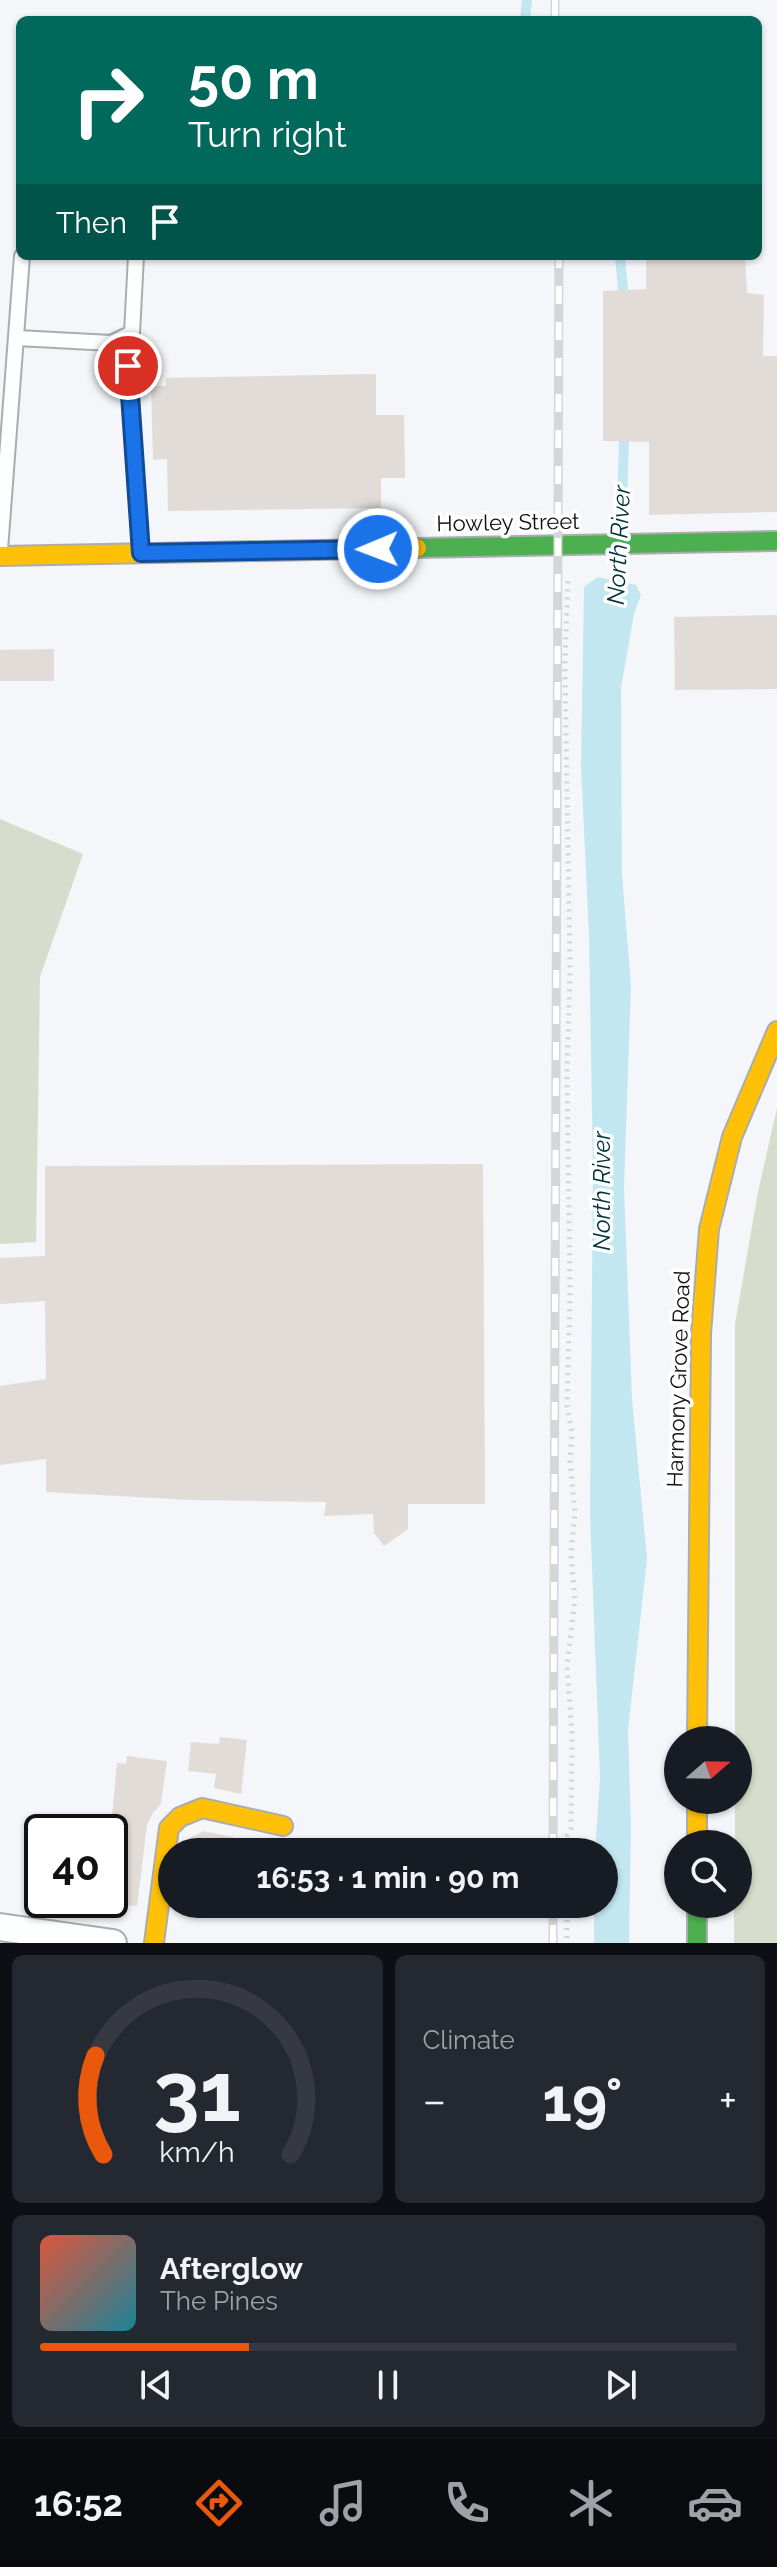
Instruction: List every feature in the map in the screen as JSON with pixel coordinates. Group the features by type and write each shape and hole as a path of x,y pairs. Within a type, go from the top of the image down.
{"street":[{"name":"Howley Street","path":"0,553 777,541"},
{"name":"Harmony Grove Road","path":"697,1726 701,1334 709,1229 732,1137 777,1031"},
{"path":"154,1943 169,1828 180,1817 202,1808 283,1826"},
{"path":"697,1918 697,1943"},
{"path":"0,1927 113,1943"}],"lane":[{"path":"0,553 22,260"},
{"path":"17,338 111,343 132,333 136,260"},
{"path":"105,364 128,366 141,553"}],"path":[{"path":"566,1838 571,1828 573,1757 567,1666 575,1599 571,1570 575,1512 570,1461 572,1433 567,1407 570,971 565,663 577,545"},
{"path":"567,1918 567,1943"}],"green space":[{"path":"0,819 83,854 40,977 36,1242 0,1244"},
{"path":"777,1108 777,1943 734,1943 734,1918 752,1918 752,1830 735,1830 735,1814 752,1814 752,1726 735,1726 735,1324 758,1192"}],"water":[{"path":"598,577 636,585 641,595 634,614 621,688 622,875 631,985 624,1187 632,1399 647,1559 628,1730 631,1826 629,1943 594,1943 594,1918 618,1918 618,1838 596,1838 600,1778 590,1514 593,1171 589,934 581,768 584,587"}],"building":[{"path":"646,260 745,260 747,293 764,295 763,356 777,356 777,512 649,515 649,442 603,441 603,291 646,289"},
{"path":"376,374 376,415 404,415 405,478 381,478 381,508 168,511 167,459 153,460 151,386 166,386 166,378"},
{"path":"777,615 777,689 675,690 674,617"},
{"path":"54,649 54,681 0,681 0,650"},
{"path":"483,1164 485,1504 408,1504 408,1529 384,1546 374,1533 373,1514 324,1516 326,1502 191,1500 46,1492 46,1459 0,1465 0,1386 46,1379 45,1301 0,1304 0,1258 45,1256 45,1166"},
{"path":"220,1737 247,1740 241,1794 214,1788 216,1774 188,1771 191,1742 219,1744"},
{"path":"127,1756 167,1761 161,1804 147,1825 137,1906 128,1906 128,1814 112,1814 117,1763 126,1764"},
{"path":"204,1831 236,1838 190,1838"}],"waterway":[{"name":"North River","path":"525,16 527,0"},
{"name":"North River","path":"620,260 623,290"},
{"name":"North River","path":"621,535 624,441"},
{"name":"North River","path":"621,551 621,583"}],"railway":[{"path":"555,0 555,16"},
{"path":"553,1838 559,260"},
{"path":"553,1918 553,1943"}],"traffic: fast":[{"path":"417,548 777,541"},
{"path":"697,1918 697,1943"}],"traffic: slow":[{"path":"0,556 417,548"},
{"path":"697,1726 701,1334 709,1229 732,1137 777,1031"},
{"path":"154,1943 169,1828 180,1817 202,1808 283,1826"},
{"path":"697,1814 697,1830"}],"route":[{"path":"128,366 141,553 378,549"}]}
